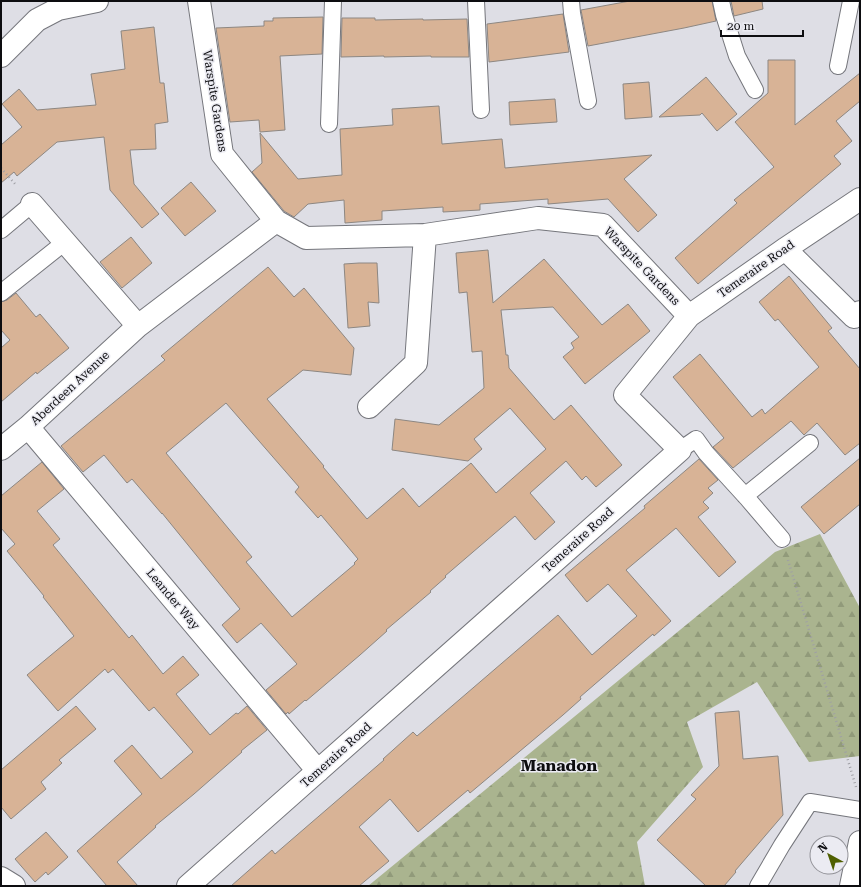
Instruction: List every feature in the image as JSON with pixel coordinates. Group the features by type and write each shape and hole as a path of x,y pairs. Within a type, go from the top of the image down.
{"street":[{"path":"1,56 37,20 58,9 97,1"},
{"name":"Warspite Gardens","path":"199,1 222,154 276,221 306,238 425,235 538,218 602,225 689,316"},
{"name":"Temeraire Road","path":"188,886 680,450 625,394 689,316 860,199"},
{"path":"32,204 138,326"},
{"name":"Aberdeen Avenue","path":"1,449 28,427 138,326 276,221"},
{"path":"369,407 416,364 425,235"},
{"path":"785,249 854,317 860,312"},
{"name":"Leander Way","path":"28,427 318,771"},
{"path":"851,886 860,842"}],"lane":[{"path":"329,124 333,1"},
{"path":"476,1 481,110"},
{"path":"571,1 573,20 588,101"},
{"path":"722,1 724,16 737,56 755,90"},
{"path":"838,66 851,1"},
{"path":"1,230 32,204"},
{"path":"1,293 64,242"},
{"path":"680,450 696,440 782,539"},
{"path":"745,496 810,443"},
{"path":"758,886 810,802 860,810"}],"path":[{"path":"782,539 857,790"}],"green space":[{"path":"820,534 860,608 860,756 809,762 757,682 687,722 703,767 637,842 645,886 368,886 775,552"}],"building":[{"path":"630,1 712,1 716,21 588,46 581,10"},
{"path":"731,1 762,1 763,9 734,16"},
{"path":"563,14 569,52 489,62 487,24"},
{"path":"323,17 322,54 280,56 285,130 260,132 259,120 230,122 216,28 264,26 264,21 273,21 273,18"},
{"path":"342,18 375,18 375,20 467,19 469,57 341,57"},
{"path":"154,27 160,83 164,83 168,122 155,124 156,149 130,150 134,184 159,214 142,228 110,190 104,137 57,142 17,176 14,172 1,183 1,145 22,127 2,104 19,89 37,110 96,105 91,74 125,69 121,31"},
{"path":"768,60 795,60 795,125 860,73 860,101 836,121 852,141 834,156 841,164 698,284 675,258 737,203 734,200 774,167 735,122 768,93"},
{"path":"706,77 737,114 717,131 702,113 700,115 659,117"},
{"path":"649,82 652,117 625,119 623,84"},
{"path":"555,99 557,122 510,125 509,102"},
{"path":"439,106 442,144 502,139 505,168 652,155 624,179 657,215 638,232 608,199 548,204 548,199 480,204 480,210 443,212 443,207 382,211 382,220 345,223 344,200 308,204 294,217 284,211 252,172 262,163 260,133 298,179 342,175 340,129 393,125 392,109"},
{"path":"191,182 216,211 185,236 161,208"},
{"path":"131,237 152,263 122,288 100,262"},
{"path":"488,250 493,303 544,259 602,325 628,304 650,331 585,384 563,357 574,348 571,343 579,337 553,307 501,310 509,368 554,420 571,405 622,465 596,487 586,476 582,480 566,461 530,493 555,522 535,540 515,516 445,576 446,577 430,591 431,592 386,630 387,631 360,655 306,701 305,700 289,714 288,712 286,714 266,690 297,664 261,623 237,643 222,625 240,609 162,513 132,479 127,483 104,455 83,472 61,446 165,360 161,356 268,267 294,297 304,288 354,348 351,375 303,370 267,399 367,519 403,488 419,507 471,463 496,493 546,449 510,408 474,439 482,449 468,461 392,450 395,419 439,425 484,388 482,351 472,352 467,292 459,293 456,253","holes":["226,403 299,487 295,492 318,518 321,515 358,559 354,563 355,564 292,617 246,562 252,557 166,453"]},
{"path":"377,263 379,303 368,302 370,326 348,328 344,264"},
{"path":"789,276 832,328 828,331 860,369 860,443 845,455 817,423 804,435 791,421 733,468 713,447 724,438 673,377 700,354 752,417 762,409 765,414 819,367 778,319 775,321 759,302"},
{"path":"16,293 36,317 40,314 69,348 37,374 36,372 1,402 1,348 10,340 1,330 1,302 7,300"},
{"path":"860,458 860,504 824,534 801,507"},
{"path":"699,459 718,480 708,488 713,493 703,502 709,508 698,517 736,562 719,577 676,528 626,570 671,621 654,636 653,634 580,697 581,699 563,715 470,793 468,790 418,832 390,799 359,827 389,861 359,886 231,886 272,850 275,854 384,760 383,759 413,732 417,736 558,615 592,655 637,616 608,584 587,602 565,575 645,508 644,506"},
{"path":"42,462 64,489 37,511 60,539 53,545 129,638 132,635 163,674 183,656 199,675 176,694 210,735 236,713 238,714 247,706 267,730 155,826 156,827 117,862 138,886 107,886 77,851 142,794 114,761 132,745 161,779 193,752 154,707 149,711 113,669 108,673 105,669 58,711 27,675 74,636 43,597 44,596 7,551 15,544 1,528 1,496"},
{"path":"76,706 96,729 59,760 62,763 41,782 46,789 11,819 1,807 1,770"},
{"path":"739,711 743,759 778,756 783,815 724,886 706,886 657,840 696,799 691,795 719,766 715,713"},
{"path":"46,832 68,857 48,875 46,872 35,882 15,859"}],"district":[{"name":"Manadon","path":"559,765"}]}
